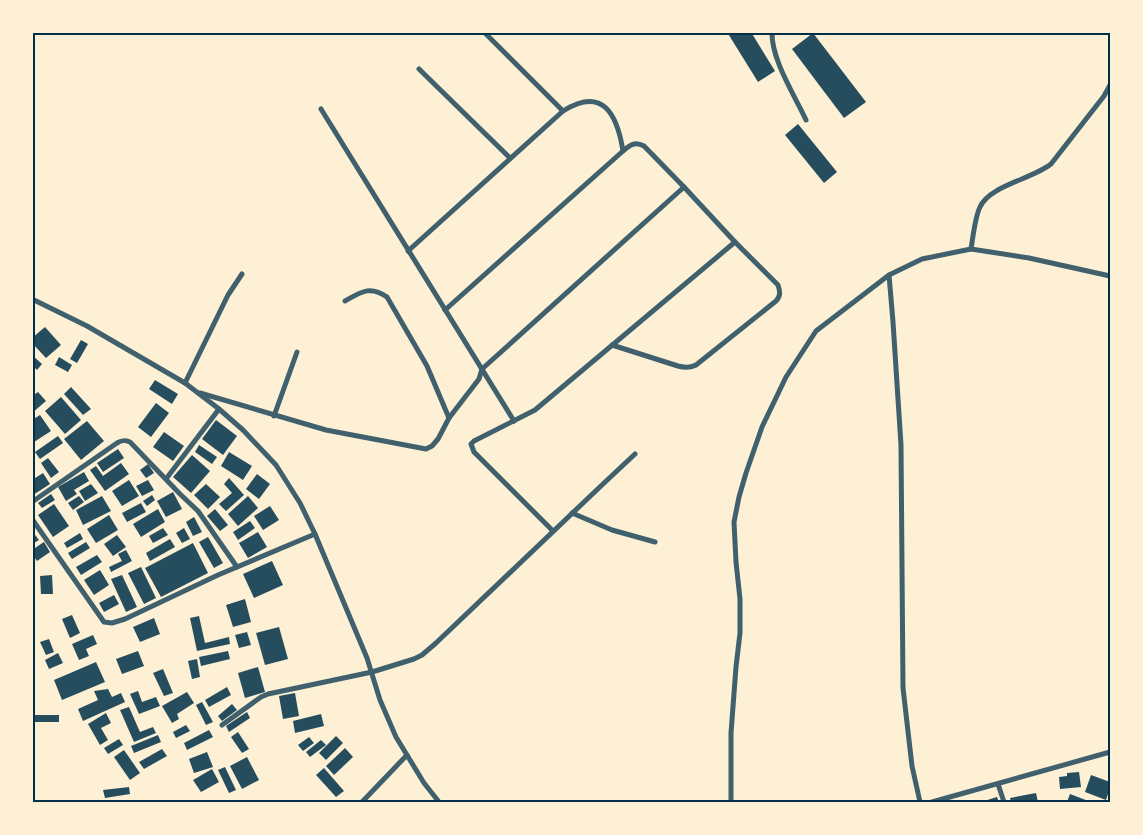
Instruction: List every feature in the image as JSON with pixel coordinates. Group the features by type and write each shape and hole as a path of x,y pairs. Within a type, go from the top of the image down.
{"street":[{"path":"484,32 562,111"},
{"path":"772,32 774,49 778,60 806,120"},
{"path":"418,69 510,158"},
{"path":"971,248 979,208 984,200 993,192 1043,170 1051,164 1104,96 1110,84"},
{"path":"408,251 562,111 574,104 588,101 600,103 611,112 618,126 623,151"},
{"path":"321,109 514,421"},
{"path":"445,310 623,151 635,143 640,143 778,284 780,291 776,301 691,367 684,368 612,345"},
{"path":"198,392 326,430 426,449 438,440 449,418 479,379 482,369 684,186"},
{"path":"553,531 474,452 471,444 535,410 735,242"},
{"path":"731,802 731,733 740,633 740,600 734,522 741,489 762,427 786,376 816,331 889,275 922,259 971,248 1029,258 1110,276"},
{"path":"185,383 228,295 242,274"},
{"path":"889,275 901,445 903,688 912,766 920,802"},
{"path":"345,301 362,292 372,290 380,292 387,297 427,366 449,418"},
{"path":"32,299 87,326 185,383 219,408 276,465 300,503 315,534 356,631 372,672 380,700 396,737 424,783 439,802"},
{"path":"274,416 297,352"},
{"path":"166,479 219,408"},
{"path":"32,502 122,440 126,440 198,511 238,567"},
{"path":"222,725 268,694 372,672 422,655 635,454"},
{"path":"572,513 612,530 655,542"},
{"path":"32,519 104,622 125,620 238,567 315,534"},
{"path":"932,802 1110,752"},
{"path":"362,802 407,755"},
{"path":"998,784 1004,802"}],"building":[{"path":"727,32 751,32 775,71 758,82"},
{"path":"813,33 866,102 844,118 792,49"},
{"path":"798,124 837,172 824,183 785,135"},
{"path":"45,327 61,345 46,358 32,343 32,338"},
{"path":"81,340 88,344 77,363 70,359"},
{"path":"32,355 42,364 37,370 32,365"},
{"path":"59,357 72,365 68,372 55,365"},
{"path":"155,380 178,394 172,404 149,389"},
{"path":"71,387 91,409 83,415 64,394"},
{"path":"38,392 46,401 32,413 32,396"},
{"path":"61,397 81,420 65,434 45,411"},
{"path":"156,403 169,413 151,437 138,427"},
{"path":"40,415 51,431 34,442 32,440 32,420"},
{"path":"216,420 237,436 223,455 202,439"},
{"path":"87,421 104,441 81,460 64,439"},
{"path":"164,432 184,446 173,461 153,447"},
{"path":"58,436 63,443 40,459 35,452"},
{"path":"199,445 217,457 212,464 195,452"},
{"path":"118,449 124,458 103,472 97,463"},
{"path":"229,452 252,466 243,480 221,466"},
{"path":"192,455 210,471 191,493 173,477"},
{"path":"48,458 59,472 51,478 41,463"},
{"path":"121,463 129,474 105,491 90,470 96,466 103,476"},
{"path":"148,464 154,473 146,478 140,470"},
{"path":"84,472 89,481 74,490 77,494 66,501 58,487"},
{"path":"43,473 50,484 33,495 32,480"},
{"path":"257,474 270,484 259,499 246,489"},
{"path":"229,478 244,495 226,511 219,504 232,493 224,484"},
{"path":"129,480 139,496 122,506 112,491"},
{"path":"148,480 154,490 142,496 136,486"},
{"path":"91,484 98,493 85,501 79,491"},
{"path":"206,484 220,497 208,509 194,495"},
{"path":"173,492 182,509 166,517 157,501"},
{"path":"51,494 55,500 42,508 38,503"},
{"path":"152,495 155,500 147,506 143,501"},
{"path":"79,496 84,502 73,510 68,503"},
{"path":"102,496 111,511 83,525 76,510"},
{"path":"248,496 258,508 238,526 228,514"},
{"path":"141,503 146,512 127,522 122,513"},
{"path":"54,504 69,526 53,537 38,515"},
{"path":"270,506 279,520 263,530 254,516"},
{"path":"158,509 165,522 141,537 133,524"},
{"path":"215,509 228,525 220,531 207,516"},
{"path":"109,515 118,530 96,543 87,529"},
{"path":"194,517 202,532 193,536 186,522"},
{"path":"250,521 255,528 238,540 233,532"},
{"path":"163,528 168,535 153,543 149,536"},
{"path":"184,528 190,539 182,543 176,533"},
{"path":"32,531 39,540 32,544"},
{"path":"258,532 267,547 248,558 239,543"},
{"path":"80,533 83,539 67,548 64,543"},
{"path":"117,535 126,547 113,556 104,544"},
{"path":"208,537 223,563 214,568 199,542"},
{"path":"170,539 175,547 150,561 146,553"},
{"path":"44,542 50,552 37,561 32,554 32,550"},
{"path":"86,542 90,548 72,559 68,553"},
{"path":"193,543 208,573 161,597 145,568"},
{"path":"126,550 132,561 111,572 109,567 122,561 118,554"},
{"path":"97,555 102,562 81,575 76,567"},
{"path":"272,561 283,585 254,598 243,574"},
{"path":"141,567 156,598 144,604 128,573"},
{"path":"100,570 109,585 94,595 84,580"},
{"path":"52,575 53,594 41,594 40,576"},
{"path":"122,575 137,607 126,612 111,579"},
{"path":"114,595 119,604 104,612 99,603"},
{"path":"245,599 251,622 233,627 226,605"},
{"path":"72,615 80,633 70,638 62,619"},
{"path":"199,616 205,643 229,637 230,644 197,651 190,618"},
{"path":"154,618 160,634 140,642 133,627"},
{"path":"279,627 288,659 265,665 256,633"},
{"path":"247,632 251,645 239,648 235,635"},
{"path":"93,635 97,644 86,649 89,656 79,660 72,644"},
{"path":"49,639 54,652 46,655 40,642"},
{"path":"138,651 144,666 122,674 116,659"},
{"path":"228,651 230,659 201,666 199,657"},
{"path":"58,653 63,663 49,669 45,660"},
{"path":"197,659 200,677 192,679 188,661"},
{"path":"96,662 105,682 62,700 54,680"},
{"path":"258,667 265,692 245,698 238,673"},
{"path":"163,669 173,693 164,696 153,673"},
{"path":"227,687 231,695 209,707 205,700"},
{"path":"108,689 112,697 121,693 125,702 83,721 78,709 98,700 94,691"},
{"path":"138,691 142,702 156,697 160,706 139,714 130,694"},
{"path":"187,692 194,703 177,714 179,719 172,723 162,706"},
{"path":"295,693 299,716 283,719 279,696"},
{"path":"202,702 213,722 206,725 196,705"},
{"path":"232,704 237,710 222,721 218,716"},
{"path":"129,707 140,732 153,727 156,733 134,742 120,710"},
{"path":"247,712 250,718 229,732 226,726"},
{"path":"106,713 111,723 101,728 108,740 100,745 88,724"},
{"path":"321,714 324,726 295,733 293,721"},
{"path":"32,715 59,715 59,722 32,722"},
{"path":"186,725 190,731 176,738 173,732"},
{"path":"209,730 213,737 187,750 184,743"},
{"path":"238,732 249,749 242,753 231,737"},
{"path":"158,735 161,742 134,753 131,746"},
{"path":"336,736 343,743 326,760 319,753"},
{"path":"309,737 314,743 303,751 298,745"},
{"path":"119,739 123,745 108,754 104,748"},
{"path":"321,740 326,745 310,757 306,752"},
{"path":"345,748 353,757 334,775 326,766"},
{"path":"162,749 167,756 144,769 139,762"},
{"path":"124,750 140,773 130,780 114,757"},
{"path":"207,752 213,767 194,773 189,759"},
{"path":"247,757 259,780 242,789 230,766"},
{"path":"225,767 236,790 229,793 218,770"},
{"path":"324,768 344,791 336,797 316,775"},
{"path":"212,769 219,782 201,792 193,780"},
{"path":"1079,772 1081,787 1060,789 1059,777 1067,776 1067,773"},
{"path":"1091,775 1110,782 1106,800 1085,792"},
{"path":"129,787 130,794 105,798 103,790"},
{"path":"1036,793 1038,802 1011,802 1010,798"},
{"path":"1070,794 1091,802 1067,802"},
{"path":"997,797 999,802 981,802"}]}
